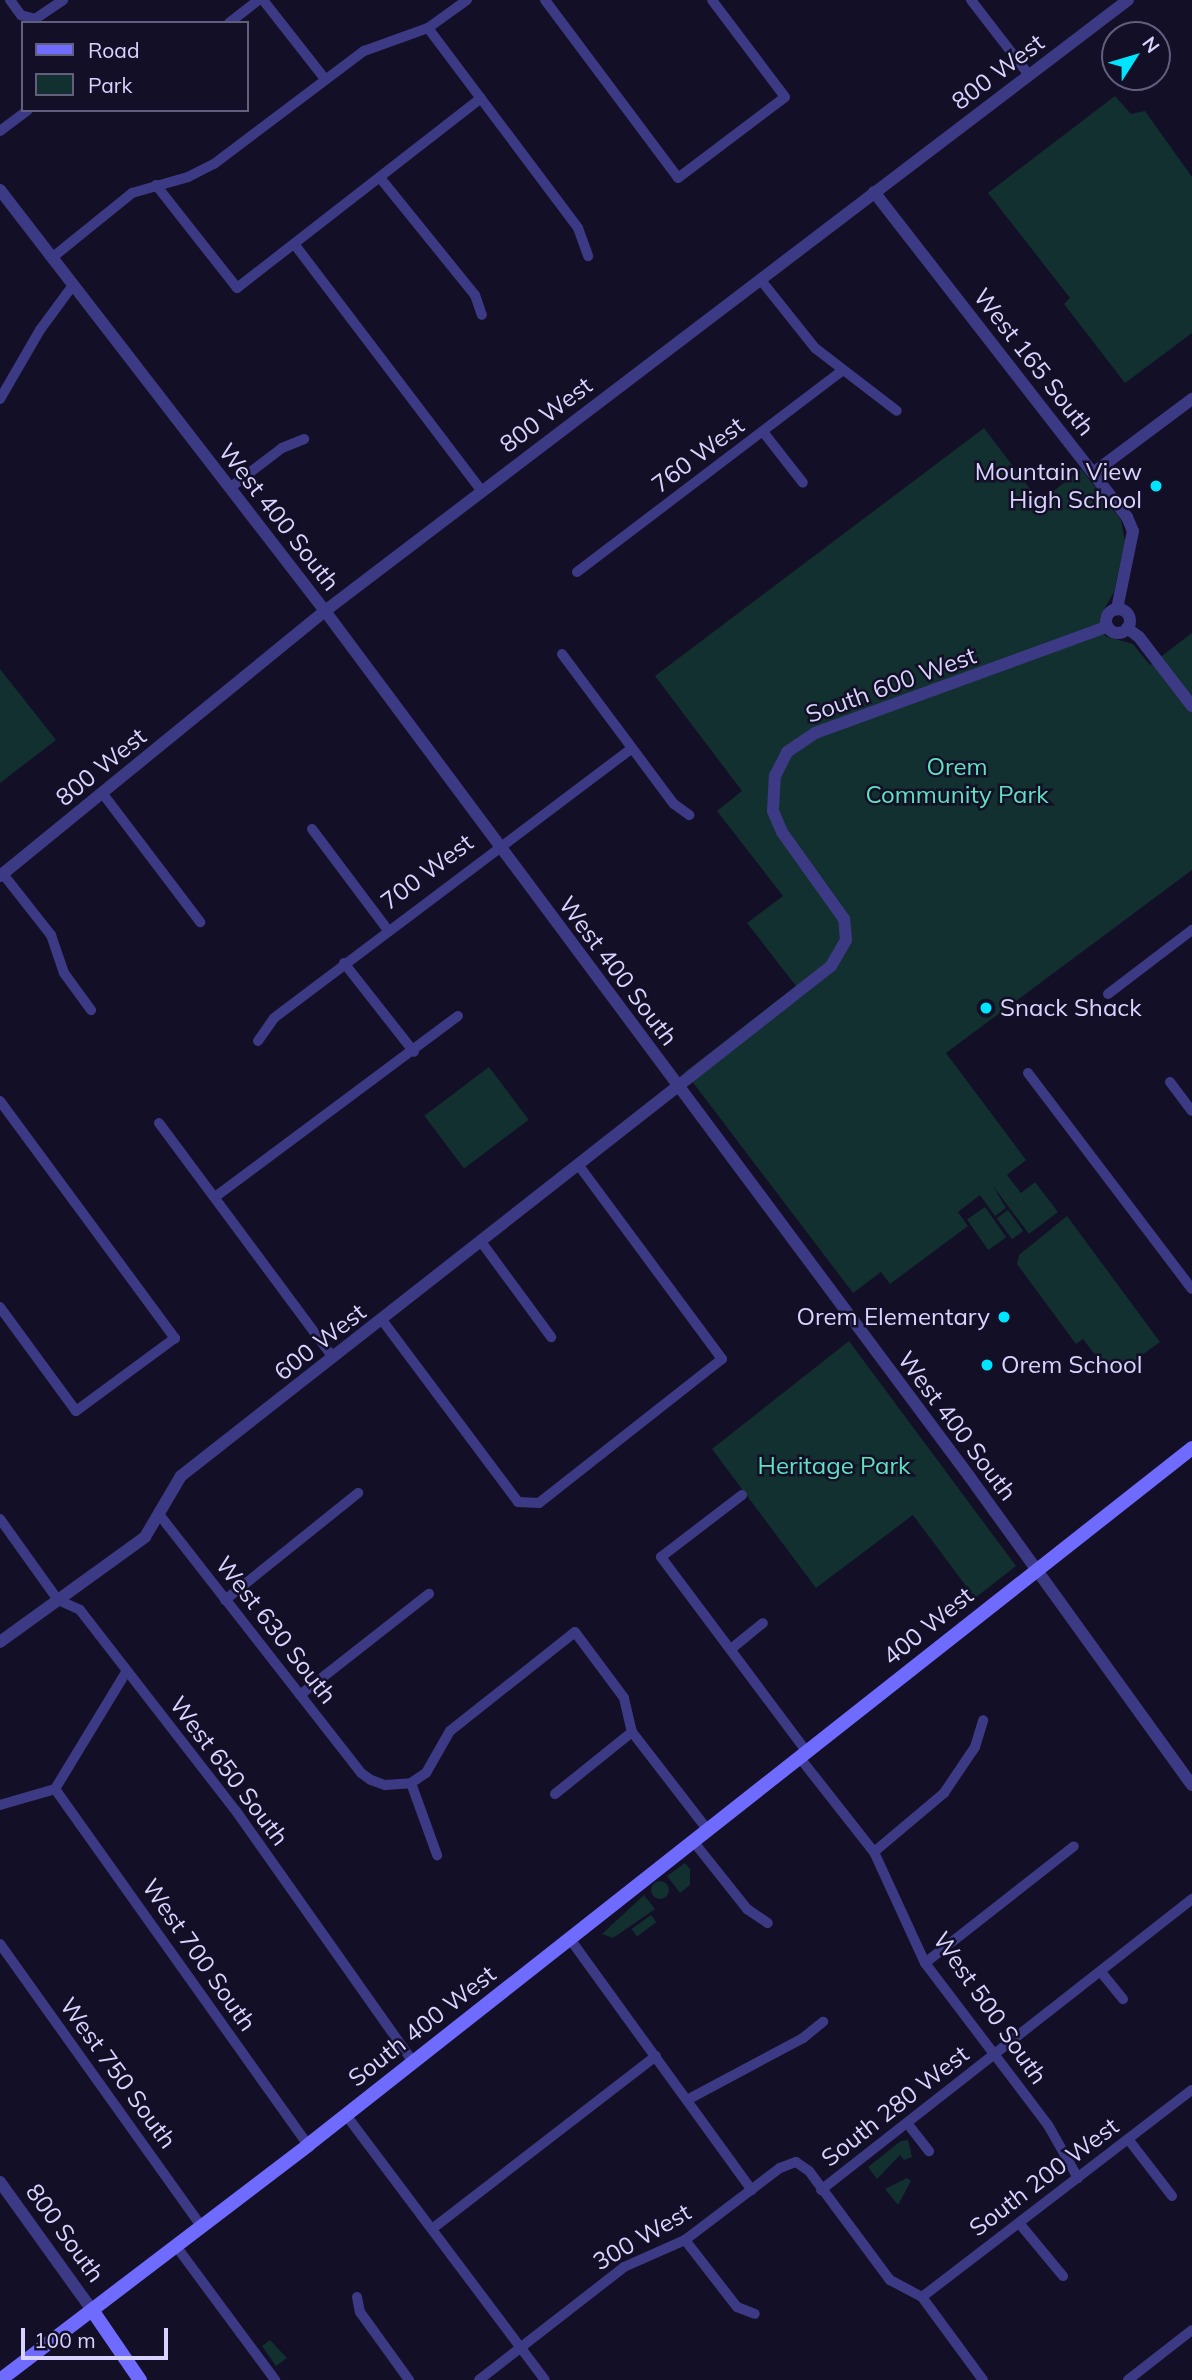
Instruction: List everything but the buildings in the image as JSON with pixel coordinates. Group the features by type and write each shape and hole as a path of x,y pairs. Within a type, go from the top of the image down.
{"main road":[{"name":"400 West","path":"694,1840 1192,1448"},
{"name":"South 400 West","path":"176,2246 694,1840"},
{"path":"2,2379 176,2246"},
{"name":"800 South","path":"92,2310 141,2380"}],"street":[{"path":"10,0 32,19 63,0"},
{"path":"232,21 261,0 325,79"},
{"path":"53,257 132,193 188,177 214,164 364,51 428,28 467,0"},
{"path":"545,0 678,178 785,97 712,0"},
{"path":"971,0 1029,75"},
{"name":"800 West","path":"1,875 325,611 1128,0"},
{"path":"428,28 578,228 587,256"},
{"path":"156,185 237,288 381,179 481,98"},
{"path":"0,131 24,112"},
{"path":"381,179 475,295 482,314"},
{"name":"West 400 South","path":"0,190 325,611 496,845 679,1085 1192,1785"},
{"name":"West 165 South","path":"874,192 1093,473 1133,531 1117,609 1106,617 1107,627"},
{"path":"295,245 482,491"},
{"path":"760,279 815,348 897,411"},
{"path":"0,399 40,330 73,285"},
{"name":"760 West","path":"577,572 764,433 843,370"},
{"path":"1093,473 1192,399"},
{"path":"764,433 803,483"},
{"path":"231,487 282,448 304,439"},
{"path":"1117,609 1128,615 1127,628"},
{"path":"1107,627 1118,633 1127,628"},
{"name":"South 600 West","path":"679,1085 831,966 844,948 847,933 841,910 776,820 772,791 777,768 787,752 816,733 1107,627"},
{"path":"1127,628 1139,637 1192,706"},
{"path":"562,654 674,804 688,815"},
{"name":"700 West","path":"258,1041 274,1018 387,929 496,845 632,748"},
{"path":"103,794 200,922"},
{"path":"312,829 387,929"},
{"path":"1,875 51,935 64,973 90,1010"},
{"path":"1108,994 1192,930"},
{"path":"344,963 414,1052"},
{"path":"215,1198 414,1052 458,1016"},
{"path":"1028,1073 1192,1289"},
{"path":"1170,1082 1192,1111"},
{"name":"600 West","path":"0,1642 145,1537 181,1476 580,1167 679,1085"},
{"path":"0,1101 175,1338 76,1411 0,1307"},
{"path":"159,1123 333,1357"},
{"path":"382,1320 518,1502 526,1505 539,1503 722,1359 580,1167"},
{"path":"482,1243 551,1337"},
{"path":"225,1600 358,1493"},
{"name":"West 500 South","path":"742,1495 661,1557 731,1649 803,1755 874,1852 925,1963 1048,2125 1078,2178"},
{"name":"West 630 South","path":"158,1513 361,1773 385,1785 411,1783"},
{"name":"West 650 South","path":"0,1519 58,1600 79,1610 236,1811 413,2062"},
{"path":"300,1695 429,1594"},
{"path":"731,1649 762,1623"},
{"path":"437,1855 411,1783 438,1759 450,1731 575,1632 624,1698 632,1732 707,1829"},
{"path":"0,1805 55,1790 126,1672"},
{"path":"874,1852 944,1793 975,1747 983,1720"},
{"path":"555,1794 632,1732"},
{"name":"West 700 South","path":"55,1790 308,2145"},
{"path":"694,1840 747,1909 768,1923"},
{"path":"925,1963 1074,1846"},
{"name":"South 280 West","path":"821,2190 1192,1899"},
{"path":"570,1939 752,2190"},
{"name":"West 750 South","path":"0,1944 201,2227"},
{"path":"1101,1972 1123,1999"},
{"path":"687,2100 803,2038 823,2022"},
{"path":"432,2229 656,2056"},
{"name":"South 200 West","path":"922,2297 1192,2091"},
{"path":"346,2115 545,2380"},
{"path":"907,2123 929,2151"},
{"path":"1128,2139 1172,2196"},
{"name":"300 West","path":"479,2380 624,2267 685,2240 752,2190 796,2162 821,2190"},
{"name":"800 South","path":"0,2182 92,2310"},
{"path":"821,2190 890,2280 922,2297 983,2380"},
{"path":"1019,2223 1063,2276"},
{"path":"685,2240 737,2307 755,2314"},
{"path":"176,2246 275,2380"},
{"path":"357,2297 360,2312 409,2380"},
{"path":"1128,2380 1192,2330"}],"green space":[{"path":"1115,96 1131,114 1145,111 1192,177 1192,333 1125,383 1064,304 1070,298 988,193"},
{"name":"Orem Community Park","path":"984,428 1040,502 1081,469 1121,520 1125,541 1114,592 1100,617 1105,636 1133,644 1150,665 1192,633 1192,870 946,1053 1026,1160 1007,1175 1021,1193 1035,1182 1058,1212 1029,1234 993,1186 1006,1208 995,1216 980,1195 958,1212 968,1226 890,1284 881,1272 853,1293 685,1072 796,986 747,923 783,896 717,811 742,791 655,676"},
{"path":"0,669 56,740 0,783"},
{"path":"489,1067 529,1120 464,1168 424,1116"},
{"path":"985,1207 1006,1237 988,1250 967,1220"},
{"path":"1008,1210 1023,1231 1012,1239 997,1218"},
{"path":"1067,1216 1160,1342 1116,1374 1108,1372 1083,1339 1076,1344 1017,1264 1019,1255"},
{"name":"Heritage Park","path":"849,1341 1016,1566 975,1598 913,1515 816,1588 712,1449"},
{"path":"685,1863 690,1869 690,1885 680,1893 667,1876"},
{"path":"656,1881 664,1881 669,1890 667,1897 656,1899 651,1894 651,1886"},
{"path":"644,1895 655,1909 613,1938 602,1934"},
{"path":"651,1915 656,1922 637,1936 632,1929"},
{"path":"908,2140 912,2157 904,2160 900,2155 877,2179 868,2167 901,2141"},
{"path":"907,2178 911,2181 898,2205 885,2189"},
{"path":"270,2340 287,2358 276,2366 262,2346"}],"place":[{"name":"Mountain View High School","path":"1156,486"},
{"name":"Snack Shack","path":"986,1008"},
{"name":"Orem Elementary","path":"1004,1317"},
{"name":"Orem School","path":"987,1365"}]}
